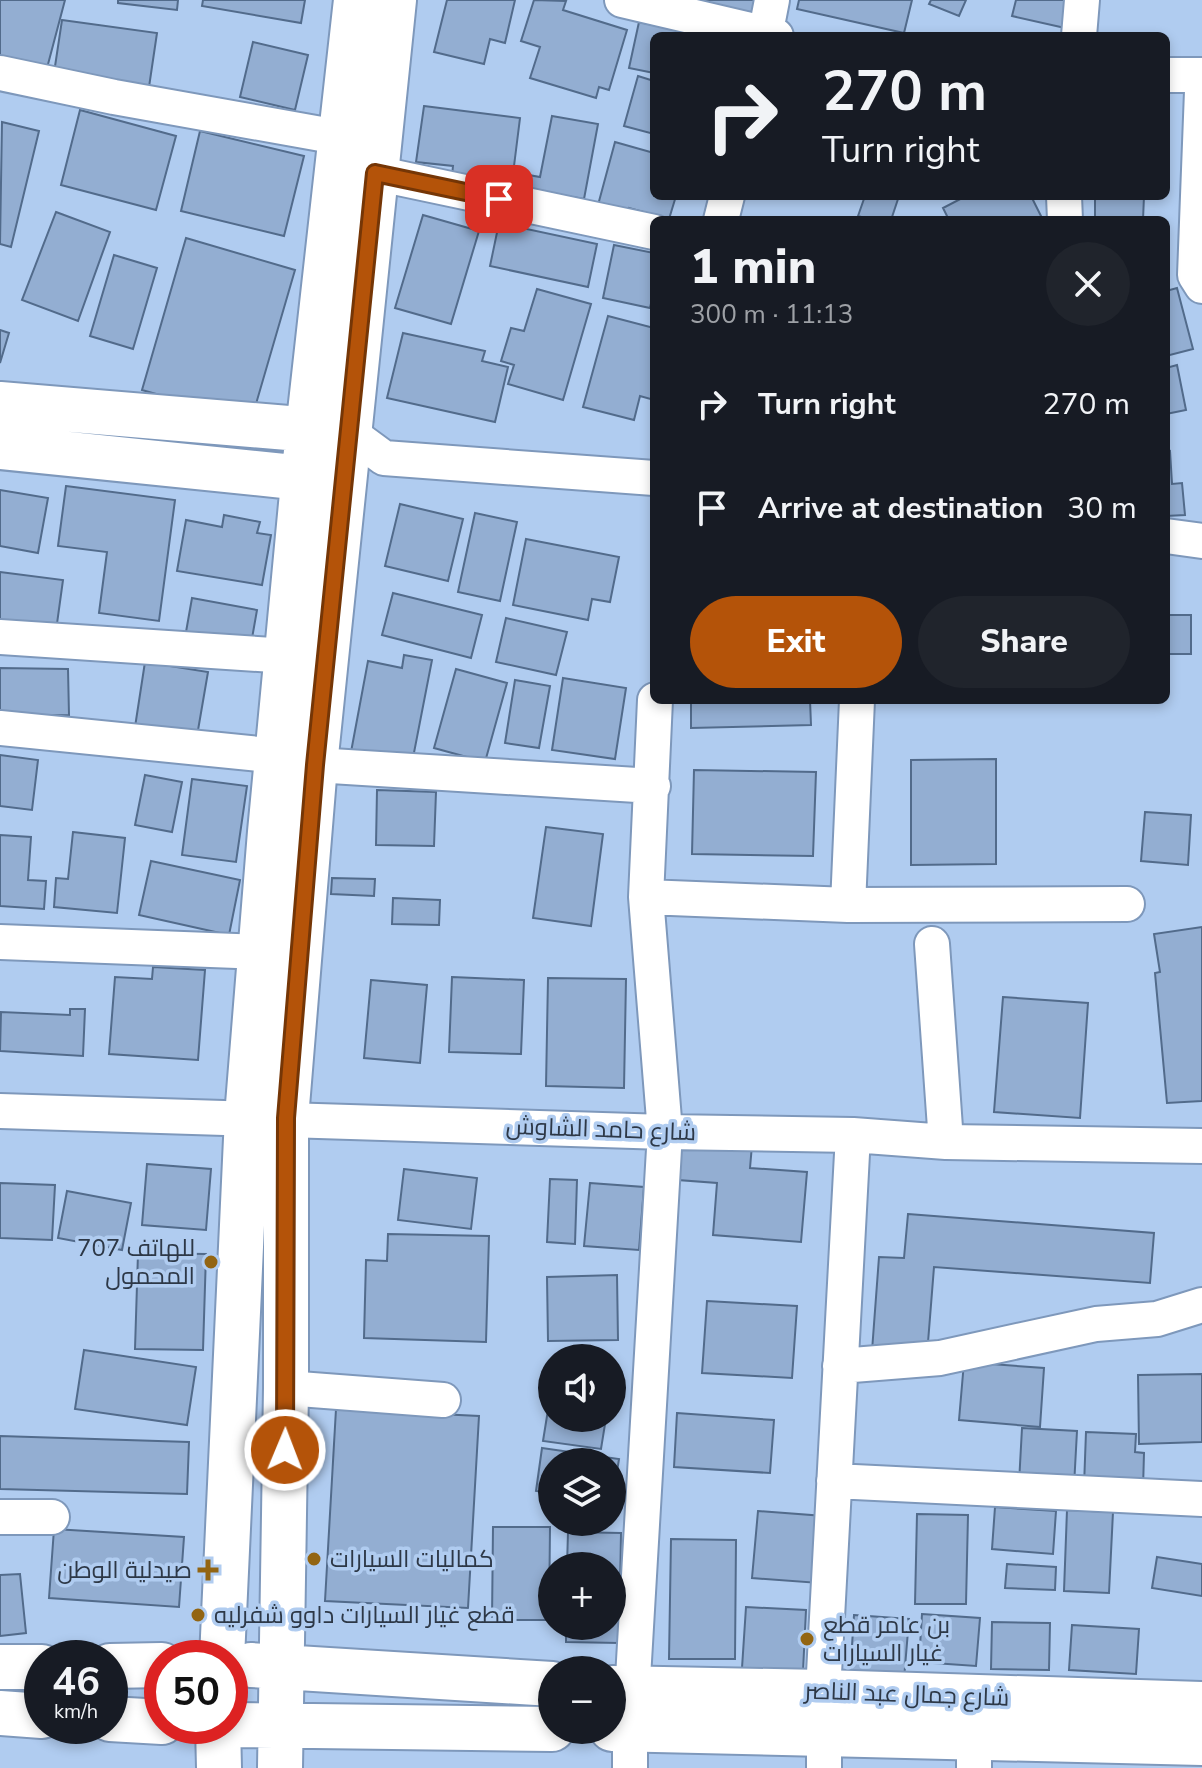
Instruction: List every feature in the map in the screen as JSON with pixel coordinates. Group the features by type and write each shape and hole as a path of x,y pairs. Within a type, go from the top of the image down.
{"main road":[{"path":"347,440 338,137 356,0"},
{"path":"280,1768 286,1388 266,1118 261,952 297,761 288,656 324,478 347,440 394,0"},
{"path":"0,404 347,440"},
{"path":"0,447 324,478"},
{"path":"223,1640 266,1118 324,478"},
{"path":"248,1665 538,1683"},
{"path":"0,1667 24,1667"},
{"name":"شارع جمال عبد الناصر","path":"626,1721 823,1692 1202,1704"},
{"path":"0,1713 24,1715"},
{"name":"شارع جمال عبد الناصر","path":"626,1721 824,1752 1122,1755 1202,1743"},
{"path":"248,1725 538,1729"},
{"path":"218,1744 219,1768"}],"street":[{"path":"622,0 752,32"},
{"path":"768,32 772,0"},
{"path":"1079,32 1082,0"},
{"path":"0,73 338,137"},
{"path":"1170,75 1202,75"},
{"path":"1202,91 1195,275 1202,286"},
{"path":"375,173 650,231"},
{"path":"347,440 650,478"},
{"path":"1170,537 1202,541"},
{"path":"0,637 288,656"},
{"path":"626,1679 665,1132 646,897 655,704"},
{"path":"848,905 857,704"},
{"path":"0,728 297,761 653,786"},
{"path":"646,897 848,905 1127,904"},
{"path":"0,942 261,952"},
{"path":"932,944 946,1142"},
{"name":"شارع حامد الشاوش","path":"0,1111 853,1135 946,1142 1202,1146"},
{"path":"823,1692 853,1135"},
{"path":"840,1366 940,1358 1096,1324 1157,1319 1202,1305"},
{"path":"286,1388 443,1400"},
{"path":"834,1481 1202,1499"},
{"path":"0,1517 52,1517"}],"building":[{"path":"0,0 65,0 47,68 0,56"},
{"path":"118,0 178,0 177,10 118,3"},
{"path":"203,0 305,0 301,23 202,6"},
{"path":"447,0 515,0 505,43 490,39 484,64 434,52"},
{"path":"534,0 566,1 563,10 627,30 609,90 599,87 596,98 530,78 540,47 521,41"},
{"path":"651,0 758,0 751,28"},
{"path":"799,0 912,0 904,32 797,9"},
{"path":"931,0 966,0 959,16 929,4"},
{"path":"1016,0 1081,0 1074,30 1012,16"},
{"path":"62,20 157,33 149,87 54,73"},
{"path":"639,22 686,32 650,32 650,72 629,68"},
{"path":"253,42 308,55 295,110 240,97"},
{"path":"638,76 650,80 650,133 624,126"},
{"path":"424,106 520,118 513,174 486,171 485,180 452,176 453,166 416,162"},
{"path":"80,110 176,136 156,210 61,185"},
{"path":"552,116 598,124 584,199 520,188 523,174 540,177"},
{"path":"2,122 39,131 11,247 0,244"},
{"path":"200,131 304,156 284,236 181,211"},
{"path":"615,142 650,152 650,200 675,200 670,216 629,208 628,213 598,205"},
{"path":"864,200 898,200 892,216 858,216"},
{"path":"958,200 1033,200 1041,216 947,216 943,208"},
{"path":"1095,200 1144,200 1143,216 1095,216"},
{"path":"56,212 110,232 78,321 22,300"},
{"path":"423,215 479,231 451,324 395,308"},
{"path":"499,223 597,244 588,287 490,266"},
{"path":"186,238 295,270 251,421 142,390"},
{"path":"614,245 650,252 650,308 603,298"},
{"path":"114,255 157,268 133,349 90,336"},
{"path":"1177,288 1193,349 1170,355 1170,290"},
{"path":"537,289 591,304 563,400 508,384 514,365 501,361 511,328 524,331"},
{"path":"608,316 650,327 650,399 640,396 634,420 583,407"},
{"path":"0,330 9,333 0,363"},
{"path":"403,333 485,351 482,361 508,367 495,422 387,398"},
{"path":"1177,365 1186,410 1170,413 1170,367"},
{"path":"1170,451 1172,484 1182,483 1185,515 1170,516"},
{"path":"66,486 175,500 159,621 99,613 107,552 58,546"},
{"path":"0,490 48,498 38,553 0,546"},
{"path":"400,504 463,519 448,581 385,566"},
{"path":"475,513 517,522 500,601 458,592"},
{"path":"224,515 260,522 257,533 271,535 262,585 177,571 186,520 222,527"},
{"path":"526,539 619,557 610,602 592,599 588,620 513,605"},
{"path":"0,572 63,580 56,631 0,625"},
{"path":"393,593 482,615 471,658 382,635"},
{"path":"192,598 257,610 251,644 186,632"},
{"path":"1170,615 1191,615 1191,654 1170,654"},
{"path":"506,618 567,632 556,675 496,662"},
{"path":"404,655 432,660 412,763 351,752 368,661 402,668"},
{"path":"145,662 208,672 197,736 135,727"},
{"path":"0,668 68,669 69,715 18,716 0,722"},
{"path":"456,669 507,683 485,762 434,748"},
{"path":"563,678 626,688 615,759 552,750"},
{"path":"515,680 550,686 539,748 505,743"},
{"path":"691,704 810,704 811,725 691,728"},
{"path":"0,755 38,760 32,810 0,806"},
{"path":"996,759 996,864 911,865 911,760"},
{"path":"694,770 816,772 813,856 692,854"},
{"path":"145,775 182,782 172,832 135,825"},
{"path":"192,779 247,786 236,862 182,855"},
{"path":"377,790 436,792 434,846 376,845"},
{"path":"1145,812 1191,815 1188,865 1141,861"},
{"path":"546,827 603,834 591,926 533,918"},
{"path":"73,832 125,838 117,913 54,907 56,878 68,879"},
{"path":"0,835 31,837 28,880 46,881 44,909 0,906"},
{"path":"151,861 240,880 229,935 139,915"},
{"path":"332,878 375,879 374,896 331,894"},
{"path":"393,898 440,900 439,925 392,924"},
{"path":"1202,927 1202,1101 1167,1103 1155,973 1160,972 1154,934"},
{"path":"153,967 205,970 198,1060 109,1054 115,977 152,979"},
{"path":"452,977 524,980 521,1054 449,1052"},
{"path":"548,978 626,979 624,1088 546,1086"},
{"path":"371,980 427,985 420,1063 364,1058"},
{"path":"1003,997 1088,1003 1080,1118 994,1112"},
{"path":"70,1009 85,1009 83,1056 0,1051 1,1012 70,1015"},
{"path":"681,1140 752,1145 750,1168 807,1172 801,1242 713,1235 717,1183 678,1180"},
{"path":"147,1164 211,1169 206,1230 142,1225"},
{"path":"404,1169 477,1178 471,1229 398,1220"},
{"path":"550,1179 577,1180 575,1244 547,1242"},
{"path":"0,1183 55,1185 52,1240 0,1238"},
{"path":"590,1183 644,1187 639,1250 584,1246"},
{"path":"67,1191 131,1203 122,1250 58,1238"},
{"path":"908,1214 1154,1233 1150,1283 934,1267 927,1355 872,1351 879,1257 904,1258"},
{"path":"388,1234 489,1236 486,1342 364,1338 366,1260 387,1261"},
{"path":"138,1253 206,1254 203,1350 135,1349"},
{"path":"617,1275 618,1340 548,1341 547,1277"},
{"path":"707,1301 797,1306 792,1378 702,1373"},
{"path":"84,1350 196,1367 187,1425 75,1409"},
{"path":"964,1362 1044,1368 1040,1427 959,1420"},
{"path":"1202,1374 1202,1442 1139,1444 1138,1375"},
{"path":"336,1409 479,1416 468,1608 325,1601"},
{"path":"677,1413 774,1420 770,1473 674,1467"},
{"path":"1022,1428 1077,1431 1074,1486 1019,1483"},
{"path":"544,1432 604,1432 601,1448 543,1441"},
{"path":"1086,1432 1136,1434 1135,1452 1144,1453 1143,1489 1084,1486"},
{"path":"0,1436 189,1442 187,1494 0,1489"},
{"path":"995,1507 1056,1511 1053,1554 992,1549"},
{"path":"1067,1510 1113,1512 1109,1593 1064,1591"},
{"path":"758,1511 824,1516 819,1583 752,1578"},
{"path":"917,1514 968,1515 966,1604 915,1604"},
{"path":"493,1527 538,1527 538,1536 550,1536 550,1552 538,1552 538,1620 492,1620"},
{"path":"54,1529 184,1537 179,1607 49,1598"},
{"path":"568,1536 621,1536 621,1552 567,1552"},
{"path":"671,1539 736,1540 735,1659 669,1659"},
{"path":"1157,1557 1202,1564 1202,1596 1152,1588"},
{"path":"1007,1564 1056,1567 1055,1590 1005,1588"},
{"path":"20,1574 26,1633 0,1636 0,1575"},
{"path":"746,1607 806,1610 803,1671 742,1668"},
{"path":"922,1614 980,1618 976,1666 919,1662"},
{"path":"854,1615 909,1619 904,1679 850,1676"},
{"path":"992,1622 1050,1623 1049,1670 991,1669"},
{"path":"1072,1625 1139,1629 1136,1674 1069,1670"},
{"path":"566,1640 619,1640 619,1643"}],"place":[{"name":"707 للهاتف المحمول","path":"211,1262"},
{"name":"كماليات السيارات","path":"314,1559"},
{"name":"صيدلية الوطن","path":"208,1570"},
{"name":"قطع غيار السيارات داوو شفرليه","path":"198,1615"},
{"name":"بن عامر قطع غيار السيارات","path":"807,1639"}],"route":[{"path":"285,1450 286,1118 315,765 375,173 499,199"}]}
